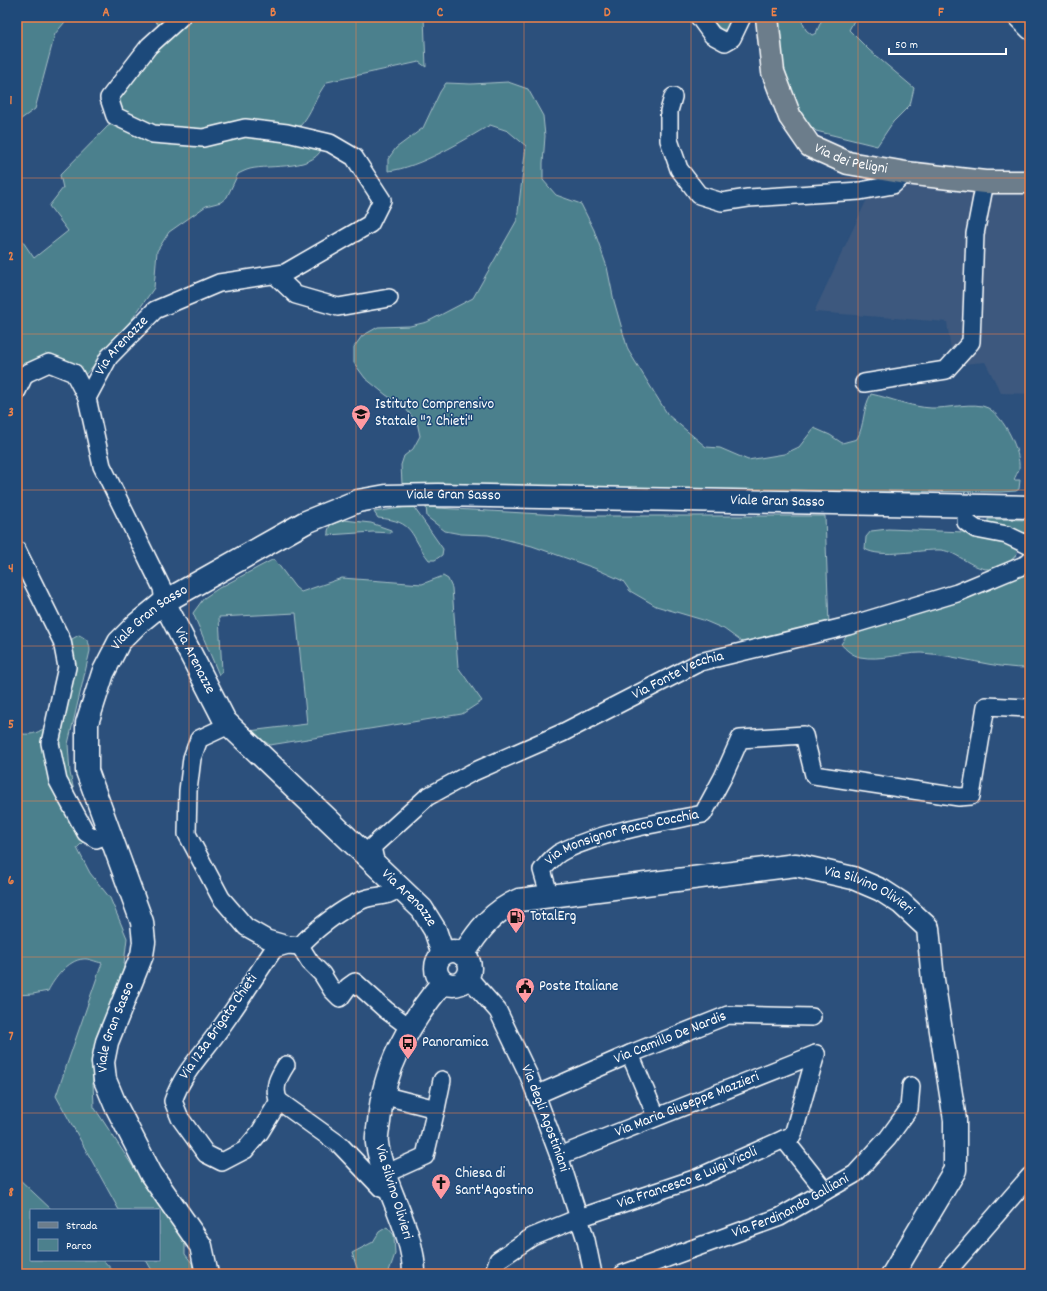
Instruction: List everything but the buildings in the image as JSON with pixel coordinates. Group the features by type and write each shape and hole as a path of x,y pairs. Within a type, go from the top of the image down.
{"main road":[{"name":"Via dei Peligni","path":"767,17 773,72 790,117 810,146 848,163 906,173 985,182 1030,182"}],"street":[{"name":"Via Arenazze","path":"180,17 148,46 109,98 115,116 153,134 203,138 244,128 287,133 330,142 354,157 382,200 370,224 285,273 219,283 155,310 109,357 87,398 102,466 162,588 164,602 225,721 422,909 453,954"},
{"path":"700,17 712,35 725,42 732,38 742,17"},
{"path":"1016,17 1030,31"},
{"path":"673,98 670,111 669,140 680,169 699,195 722,202 748,198 860,192 893,185 906,173"},
{"path":"864,383 946,370 971,342 975,234 985,182"},
{"path":"275,275 296,295 338,307 389,298"},
{"path":"17,391 25,374 49,363 74,373 87,398"},
{"name":"Viale Gran Sasso","path":"207,1274 201,1246 151,1174 115,1104 105,1080 103,1062 107,1042 142,955 144,942 142,922 87,772 87,723 102,673 119,642 137,624 164,602 306,522 350,503 386,496 438,495 1030,506"},
{"path":"966,505 966,522 976,529 1007,535 1030,546"},
{"path":"17,550 62,641 64,648 67,667 50,742 58,781 86,833 96,839 110,834"},
{"name":"Via Fonte Vecchia","path":"376,865 372,847 427,797 471,774 562,733 700,662 848,626 957,593 1029,563 1030,561"},
{"name":"Via Monsignor Rocco Cocchia","path":"549,894 542,870 552,858 564,850 622,831 703,814 723,777 740,739 804,735 814,775 959,797 972,796 986,706 1028,708 1030,706"},
{"path":"229,725 199,739 192,758 188,791 186,834 221,898 246,928 267,939 294,945 322,974 332,990 340,998 348,987 355,982 386,1010 409,1027"},
{"name":"Via Silvino Olivieri","path":"453,954 499,910 519,900 549,894 796,865 853,878 880,890 901,903 928,928 933,980 955,1120 955,1170 893,1274"},
{"path":"294,945 362,899 392,894 399,888"},
{"name":"Via 123a Brigata Chieti","path":"279,1101 260,1132 245,1150 222,1162 206,1154 180,1118 173,1101 179,1083 189,1068 208,1047 274,949 294,945"},
{"path":"453,954 469,962 467,976 464,980 454,985 443,982 437,973 436,968 440,957 453,954"},
{"name":"Via degli Agostiniani","path":"467,976 492,1003 510,1036 536,1095 559,1156 579,1218 593,1274"},
{"name":"Via Silvino Olivieri","path":"414,1274 413,1254 377,1143 382,1095 391,1067 409,1027 443,982"},
{"name":"Via Camillo De Nardis","path":"536,1095 630,1054 728,1015 812,1017"},
{"path":"630,1054 656,1116"},
{"name":"Via Maria Giuseppe Mazzieri","path":"559,1156 656,1116 816,1054 789,1137"},
{"path":"286,1065 276,1084 279,1101 340,1145 381,1188 425,1156 442,1080"},
{"name":"Via Ferdinando Galliani","path":"623,1274 780,1217 855,1174 888,1138 909,1109 911,1086"},
{"path":"382,1095 436,1109"},
{"path":"789,1137 825,1191"},
{"name":"Via Francesco e Luigi Vicoli","path":"492,1274 498,1260 532,1237 579,1218 697,1178 789,1137"},
{"path":"945,1274 1030,1176"}],"shaded area":[{"path":"898,178 954,192 1030,189 1030,394 1001,393 985,362 953,365 947,322 814,312 868,197"}],"green space":[{"path":"17,17 69,17 55,34 35,109 17,122"},
{"path":"152,17 424,17 426,67 419,62 327,82 304,121 300,126 289,131 208,133 153,129 120,110 118,99 135,71 169,38"},
{"path":"709,17 736,17 730,30 721,29"},
{"path":"778,17 800,17 806,30 812,35 816,33 823,17 856,17 849,30 869,50 914,88 910,105 893,122 877,146 816,131 793,108 786,85"},
{"path":"508,82 528,89 543,116 545,136 543,180 556,195 581,204 594,230 607,267 614,301 628,350 668,415 706,447 720,448 748,460 784,454 799,447 814,428 830,435 842,443 857,439 860,433 866,406 871,394 908,404 931,408 976,405 988,408 994,412 1010,435 1019,462 1019,469 1014,480 1020,480 1019,489 1016,491 1001,492 761,490 402,484 401,465 404,456 413,449 420,436 417,422 403,406 386,395 365,378 354,363 354,347 362,336 378,327 410,326 427,322 473,298 517,220 526,146 508,131 490,125 467,139 413,165 388,171 388,159 396,148 423,128 440,92 446,83 471,84"},
{"path":"120,121 150,134 235,131 323,144 319,153 312,159 303,163 250,169 238,174 227,197 221,202 206,206 169,232 157,251 154,288 123,332 85,375 56,356 17,365 17,233 34,258 68,231 49,206 63,188 60,175 108,126"},
{"path":"413,506 443,549 442,555 435,560 429,560 406,526 399,522 378,518 374,512"},
{"path":"426,506 437,508 576,516 825,516 829,625 748,643 742,642 724,629 703,620 656,606 630,591 623,581 594,568 532,546 488,535 461,534 445,531 427,517"},
{"path":"988,519 1030,520 1030,533 1005,532 988,527"},
{"path":"344,520 371,523 391,530 391,533 373,532 328,535 330,525"},
{"path":"888,529 964,532 992,537 1016,548 1017,554 1003,566 985,569 948,551 933,550 880,553 865,549 866,537 871,531"},
{"path":"274,559 295,587 301,592 342,578 422,584 443,576 448,579 452,588 458,667 482,701 462,714 270,745 249,731 307,724 296,613 219,617 222,671 219,675 193,613 204,598 219,588"},
{"path":"1030,570 1030,668 1016,668 948,656 921,653 876,658 860,657 849,652 841,644 848,634"},
{"path":"79,635 84,638 88,641 90,651 68,744 70,773 85,840 77,848 90,873 110,898 127,938 123,973 92,1057 94,1107 147,1188 171,1215 185,1242 185,1254 192,1263 194,1274 154,1274 147,1261 160,1261 160,1209 118,1209 56,1096 102,963 87,959 77,960 62,971 48,991 17,995 17,733 32,734 44,728 52,718 63,690 72,639"},
{"path":"17,1177 51,1209 30,1209 30,1261 104,1261 116,1274 17,1274"},
{"path":"387,1227 394,1235 395,1254 388,1274 359,1274 352,1253 373,1242 379,1232"}],"place":[{"name":"Istituto Comprensivo Statale \"2 Chieti\"","path":"361,431"},
{"name":"TotalErg","path":"516,934"},
{"name":"Poste Italiane","path":"525,1004"},
{"name":"Panoramica","path":"408,1060"},
{"name":"Chiesa di Sant'Agostino","path":"441,1200"}]}
